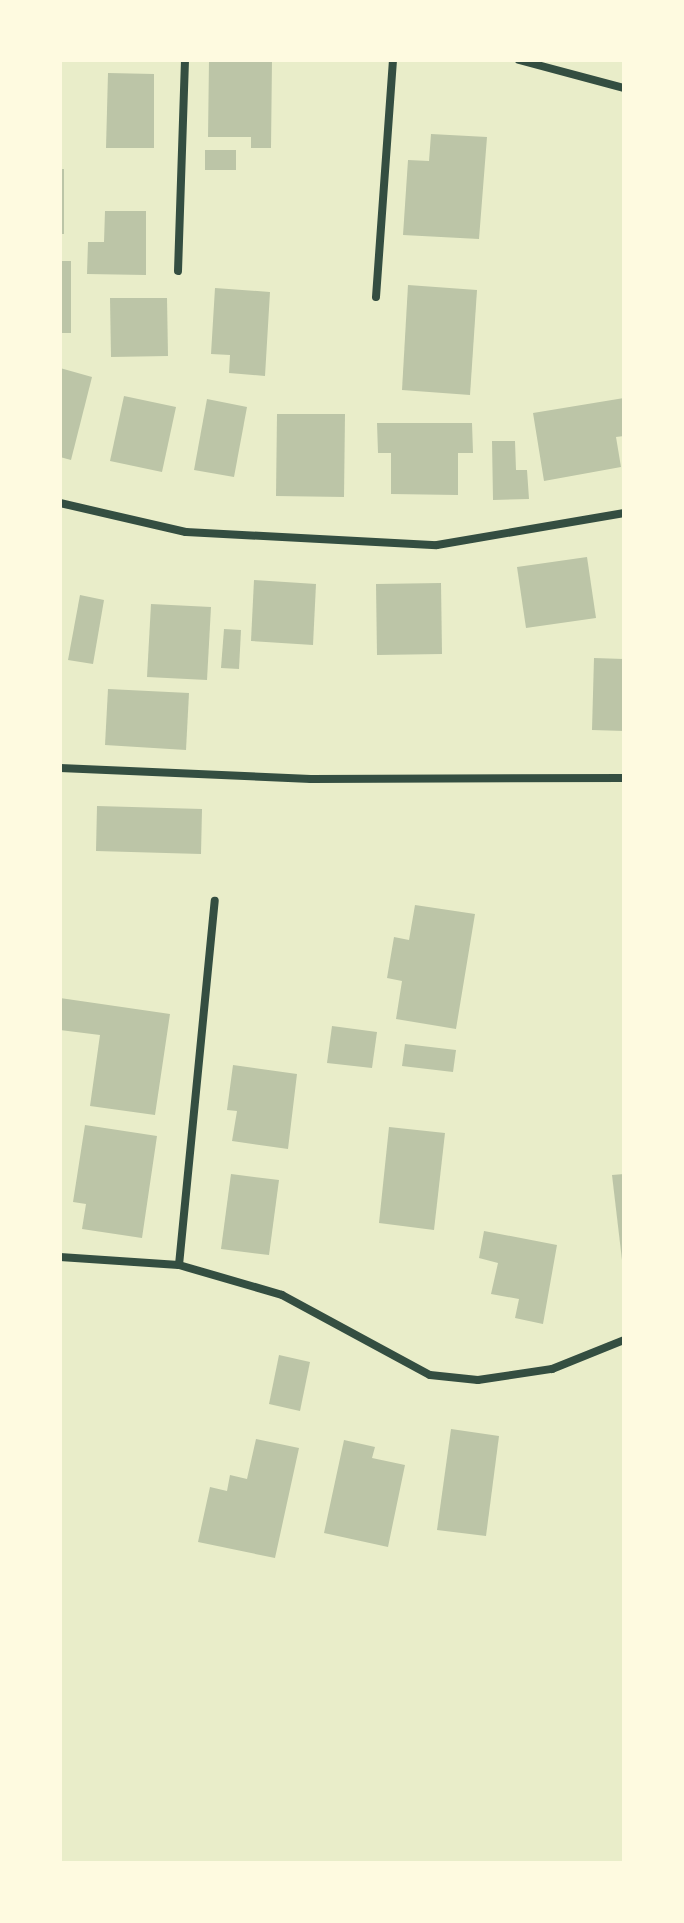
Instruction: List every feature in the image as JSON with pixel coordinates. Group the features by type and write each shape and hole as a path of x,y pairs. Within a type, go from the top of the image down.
{"street":[{"path":"178,271 185,60"},
{"path":"376,297 393,60"},
{"path":"519,60 624,88"},
{"path":"60,503 186,532 437,545 624,513"},
{"path":"60,768 311,779 624,778"},
{"path":"179,1265 215,901"},
{"path":"60,1257 179,1265 282,1295 430,1375 478,1380 552,1369 624,1340"}],"building":[{"path":"209,60 272,60 271,148 251,148 251,137 208,137"},
{"path":"108,73 154,74 154,148 106,148"},
{"path":"431,134 487,137 479,239 403,235 408,160 429,161"},
{"path":"205,150 236,150 236,170 205,170"},
{"path":"60,169 64,169 64,234 60,234"},
{"path":"105,211 146,211 146,275 87,274 88,242 104,242"},
{"path":"60,261 71,261 71,333 60,333"},
{"path":"408,285 477,290 470,395 402,390"},
{"path":"215,288 270,292 265,376 229,373 230,355 211,354"},
{"path":"110,298 167,298 168,356 111,357"},
{"path":"60,368 92,377 71,460 60,457"},
{"path":"124,396 176,407 162,472 110,461"},
{"path":"624,398 624,436 616,437 621,467 544,481 533,413"},
{"path":"207,399 247,407 234,477 194,470"},
{"path":"277,414 345,414 344,497 276,496"},
{"path":"377,423 472,423 473,453 458,453 458,495 391,494 391,453 378,453"},
{"path":"492,441 515,441 516,470 527,470 529,499 493,500"},
{"path":"587,557 596,618 526,628 517,567"},
{"path":"254,580 316,584 313,645 251,641"},
{"path":"441,583 442,654 377,655 376,584"},
{"path":"80,595 104,600 93,664 68,660"},
{"path":"151,604 211,607 207,680 147,677"},
{"path":"224,629 241,630 239,669 221,668"},
{"path":"594,658 624,659 624,731 592,730"},
{"path":"108,689 189,693 186,750 105,745"},
{"path":"97,806 202,809 201,854 96,851"},
{"path":"415,905 475,914 456,1029 396,1019 402,981 387,978 394,937 409,940"},
{"path":"60,998 170,1014 155,1115 90,1106 100,1035 60,1030"},
{"path":"332,1026 377,1032 372,1068 327,1063"},
{"path":"405,1044 456,1050 453,1072 402,1066"},
{"path":"233,1065 297,1074 288,1149 232,1141 237,1111 227,1110"},
{"path":"85,1125 157,1136 142,1238 82,1229 86,1204 73,1202"},
{"path":"389,1127 445,1133 434,1230 379,1223"},
{"path":"231,1174 279,1180 269,1255 221,1249"},
{"path":"624,1174 624,1260 622,1260 612,1175"},
{"path":"484,1231 557,1245 543,1324 515,1318 519,1299 491,1294 498,1263 479,1258"},
{"path":"279,1355 310,1362 300,1411 269,1404"},
{"path":"451,1429 499,1436 486,1536 437,1530"},
{"path":"256,1439 299,1448 275,1558 198,1542 210,1487 227,1491 230,1475 247,1479"},
{"path":"344,1440 375,1447 372,1458 405,1465 388,1547 324,1533"}]}
